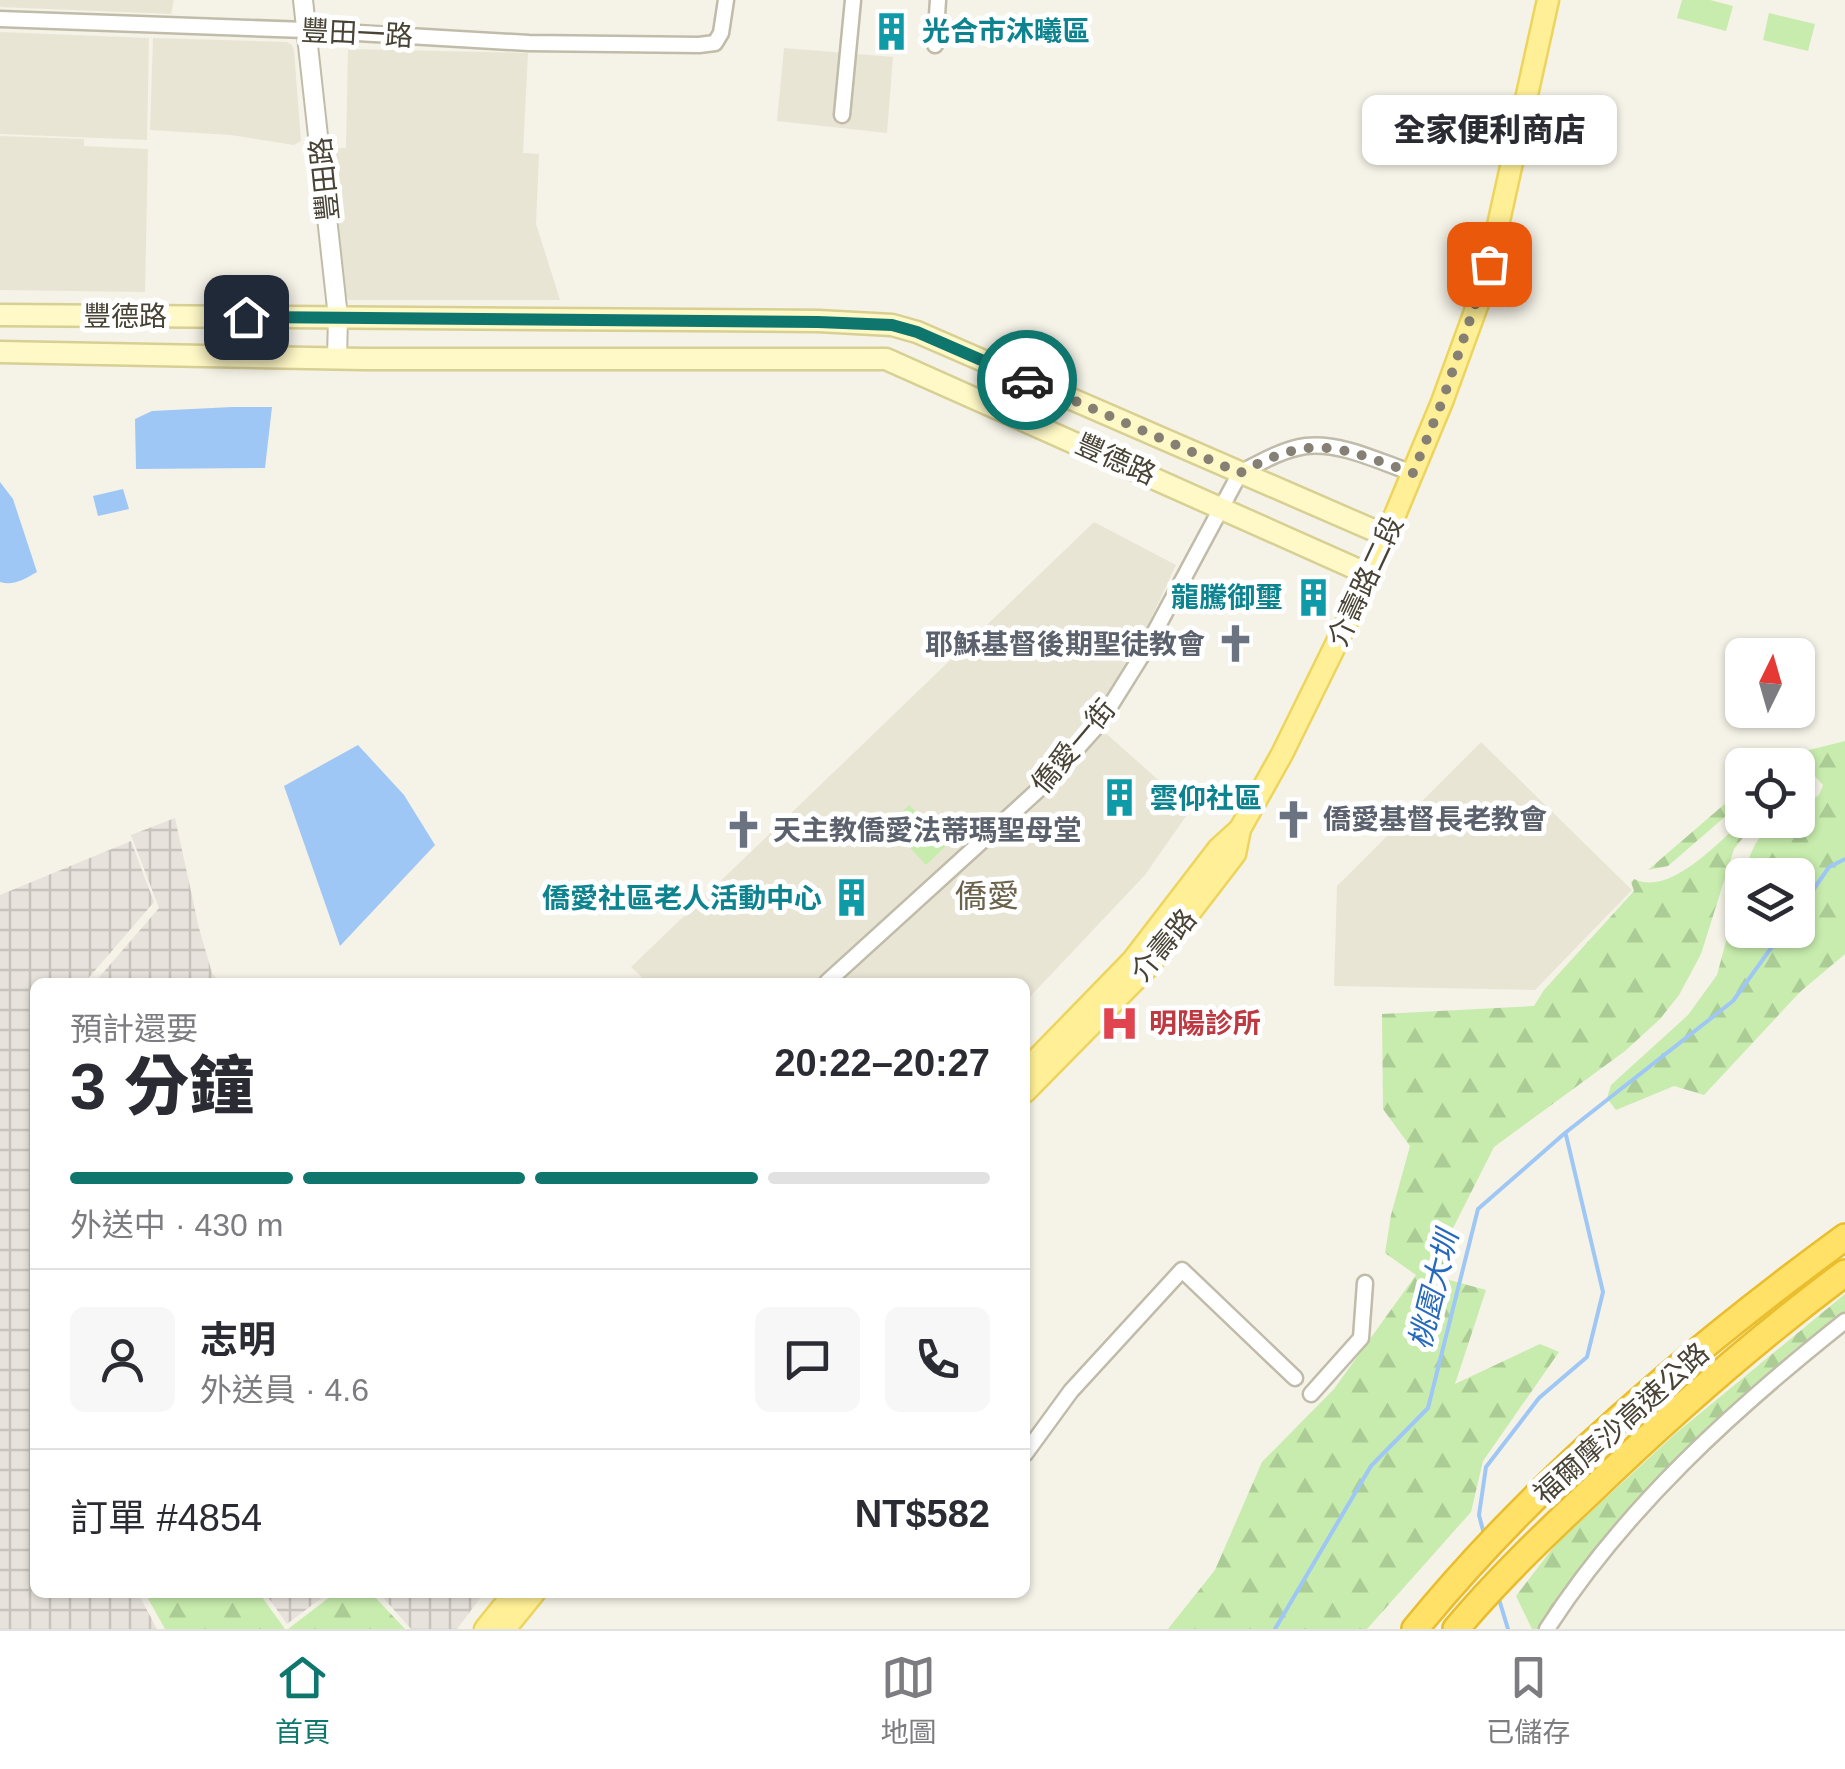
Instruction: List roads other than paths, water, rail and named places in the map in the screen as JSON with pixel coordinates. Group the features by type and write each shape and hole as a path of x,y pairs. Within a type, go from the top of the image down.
{"highway":[{"name":"福爾摩沙高速公路","path":"1415,1629 1448,1588 1628,1410 1766,1295 1845,1238"},
{"name":"福爾摩沙高速公路","path":"1460,1624 1541,1538 1652,1432 1787,1316 1845,1273"}],"main road":[{"name":"介壽路二段","path":"1282,754 1387,536 1485,284 1548,0"},
{"name":"豐德路","path":"0,315 892,325 917,332 1387,536"},
{"name":"豐德路","path":"0,352 337,358 886,359 1370,575"},
{"name":"介壽路","path":"1030,1087 1149,966 1235,854 1240,829 1282,754"},
{"name":"介壽路","path":"1030,1067 1132,960 1218,849 1240,829"},
{"path":"485,1629 510,1598"},
{"path":"505,1629 530,1598"}],"street":[{"name":"豐田路","path":"303,0 338,317 337,358"},
{"name":"豐田一路","path":"0,19 529,43 715,43 722,34 726,0"},
{"path":"842,115 852,0"},
{"path":"935,45 938,0"},
{"path":"1222,508 1240,473 1305,446 1343,449 1413,473"},
{"name":"僑愛一街","path":"831,978 1047,782 1099,724 1144,652 1222,508"},
{"path":"1030,1447 1071,1391 1182,1270 1295,1378"},
{"path":"1311,1394 1361,1338 1364,1283"},
{"path":"1547,1629 1575,1586 1658,1488 1769,1382 1845,1321"}],"water":[{"path":"272,407 265,468 136,469 135,419 152,411"},
{"path":"0,482 13,499 37,572 10,583 0,582"},
{"path":"123,489 129,509 98,516 93,496"},
{"path":"358,745 404,795 435,845 340,946 284,786"}],"waterway":[{"name":"桃園大圳","path":"1815,887 1829,867 1845,859"},
{"name":"桃園大圳","path":"1275,1629 1371,1466 1428,1408 1478,1209 1565,1133 1733,1001 1771,948"},
{"path":"1485,1538 1479,1515 1486,1467 1539,1398 1587,1357 1603,1292 1566,1135"},
{"path":"1498,1596 1508,1629"}],"place":[{"name":"光合市沐曦區","path":"892,31"},
{"name":"全家便利商店","path":"1489,264"},
{"name":"龍騰御璽","path":"1313,597"},
{"name":"耶穌基督後期聖徒教會","path":"1235,644"},
{"name":"雲仰社區","path":"1120,798"},
{"name":"僑愛基督長老教會","path":"1293,819"},
{"name":"天主教僑愛法蒂瑪聖母堂","path":"743,830"},
{"name":"僑愛社區老人活動中心","path":"852,898"},
{"name":"明陽診所","path":"1119,1023"}],"district":[{"name":"僑愛","path":"987,896"}]}
